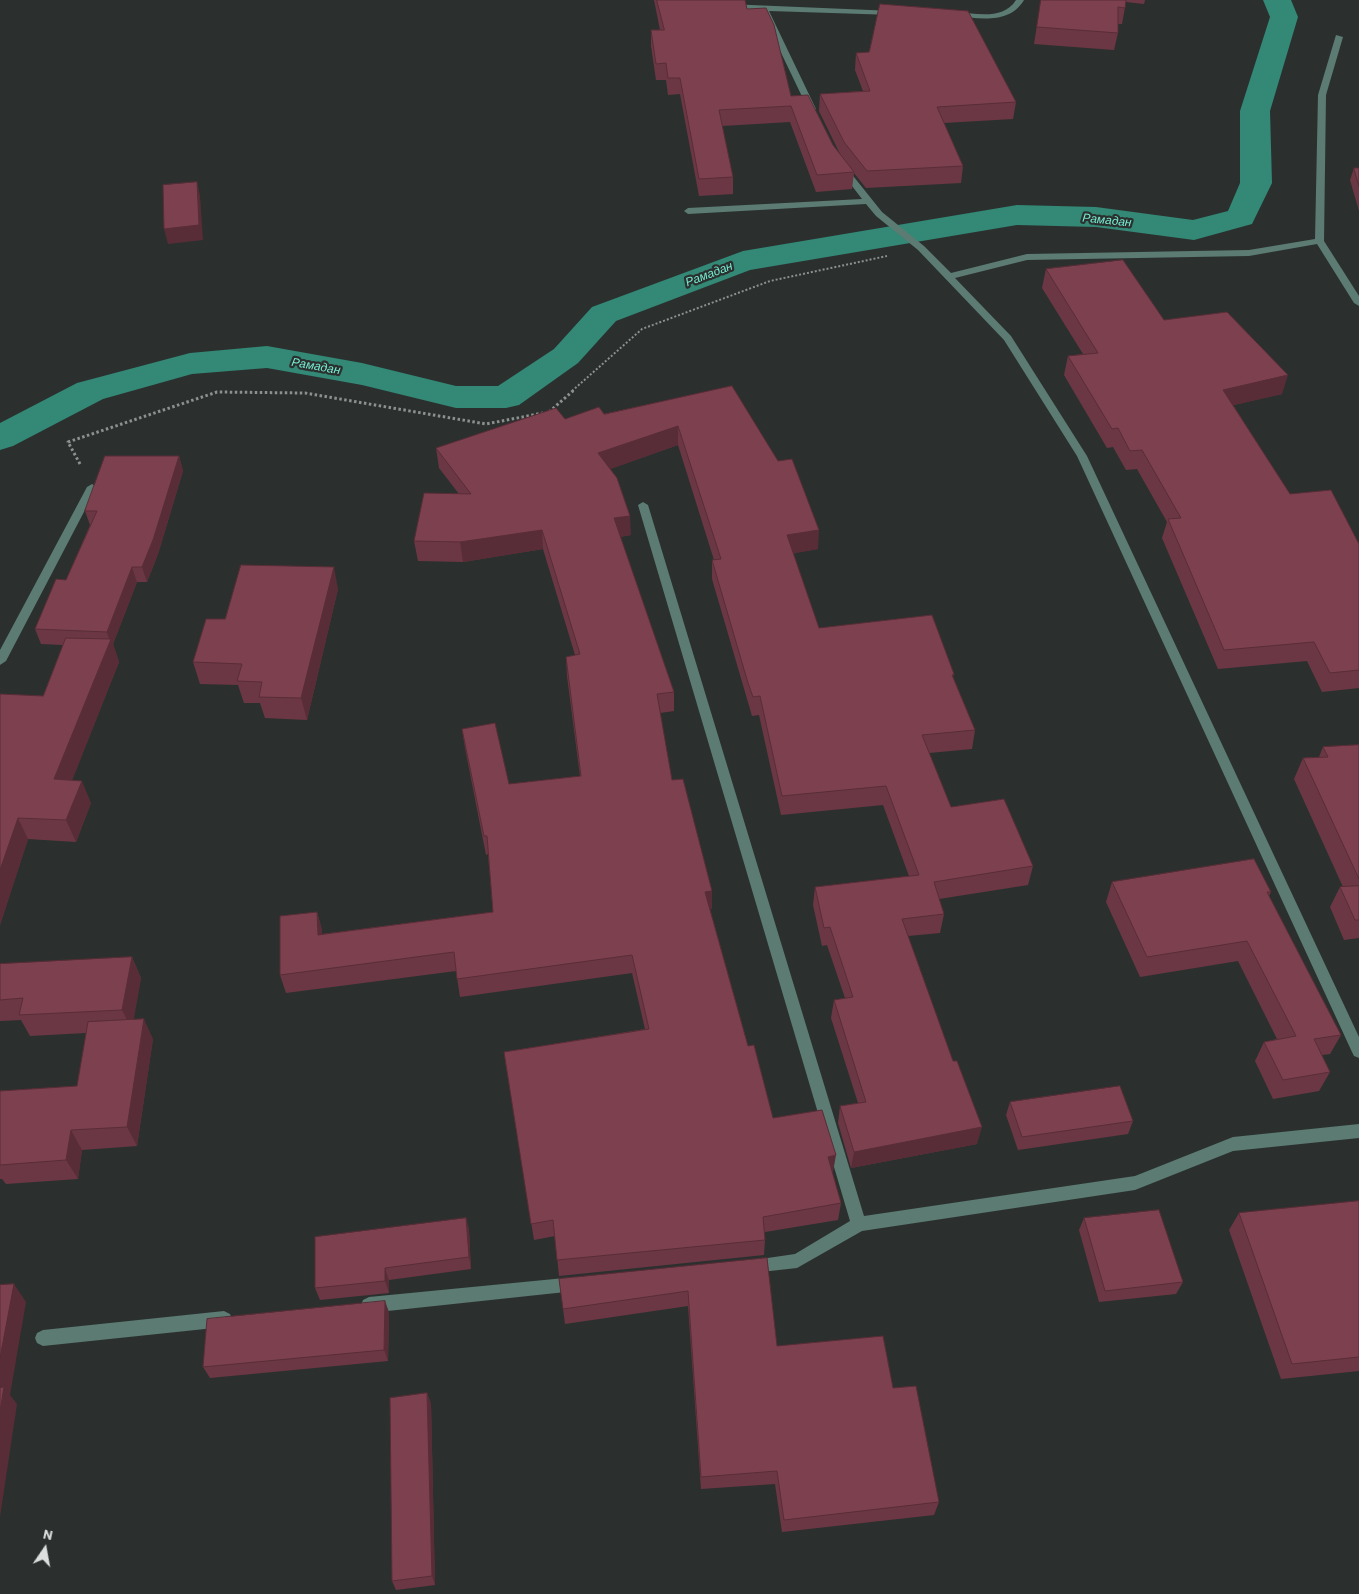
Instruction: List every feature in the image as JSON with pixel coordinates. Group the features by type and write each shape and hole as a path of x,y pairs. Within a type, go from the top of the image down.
{"street":[{"path":"944,14 1004,16 1018,6 1020,0"},
{"path":"725,6 764,10 904,13"},
{"path":"764,10 816,117"},
{"path":"1339,37 1322,95 1319,241 1359,303"},
{"path":"837,161 879,214 921,248 947,278 1008,338 1082,456 1359,1052"},
{"path":"688,211 868,201"},
{"path":"947,278 1027,257 1249,252 1319,241"},
{"path":"0,661 92,487"},
{"path":"642,505 859,1224"},
{"path":"738,1267 797,1261 859,1224 1135,1183 1233,1144 1359,1131"},
{"path":"350,1306 589,1282"},
{"path":"43,1338 241,1318"}],"path":[{"path":"92,487 68,442 217,392 305,393 486,424 549,412 642,329 770,281 921,248"}],"building":[{"path":"657,0 745,0 747,9 766,8 774,25 791,96 808,95 833,145 854,172 817,175 791,106 719,110 733,177 699,179 680,78 668,78 666,63 656,64 651,30 664,30"},
{"path":"1041,0 1126,0 1125,8 1118,7 1118,33 1037,27"},
{"path":"880,4 968,11 1016,102 937,107 963,166 867,171 844,142 820,94 870,91 856,53 869,52"},
{"path":"1354,168 1359,168 1359,186"},
{"path":"197,182 199,225 164,229 163,185"},
{"path":"1123,260 1164,320 1227,312 1288,375 1223,390 1290,494 1331,490 1359,544 1359,670 1330,673 1314,642 1224,650 1168,519 1181,518 1142,450 1130,451 1118,428 1112,429 1068,356 1098,353 1046,269"},
{"path":"732,386 778,461 792,459 819,530 787,535 819,628 932,615 954,674 952,675 975,730 922,735 951,807 1004,799 1033,866 934,882 944,914 902,919 953,1061 957,1061 982,1127 854,1152 840,1106 866,1102 834,1000 853,997 830,927 824,928 815,887 919,875 886,786 782,796 760,696 753,697 748,683 712,560 721,559 678,426 598,453 617,478 630,516 614,518 674,692 657,694 672,780 683,779 712,891 705,892 748,1046 754,1045 773,1118 822,1110 836,1155 828,1157 841,1203 763,1217 765,1240 557,1260 553,1220 531,1224 504,1052 649,1029 632,955 457,979 454,952 280,975 280,916 317,912 318,935 493,912 487,836 484,836 462,729 495,723 509,784 581,776 566,657 580,654 542,530 460,542 414,541 424,493 471,494 436,448 556,408 565,419 599,407 604,414"},
{"path":"105,456 179,456 153,540 142,567 132,567 107,632 35,629 56,579 66,580 97,511 85,511"},
{"path":"241,565 334,567 301,698 259,697 262,682 237,681 242,664 193,662 206,619 225,619"},
{"path":"66,638 111,639 54,779 82,781 66,820 18,818 0,870 0,694 43,696"},
{"path":"1359,745 1359,879 1303,758 1328,757 1323,747"},
{"path":"1254,859 1271,892 1267,892 1341,1035 1314,1039 1330,1072 1283,1080 1264,1042 1296,1036 1247,941 1147,957 1112,882"},
{"path":"1359,886 1359,920 1355,920 1340,887"},
{"path":"132,957 122,1010 19,1015 23,998 0,1000 0,964"},
{"path":"144,1019 127,1127 71,1130 66,1160 0,1165 0,1091 77,1086 88,1022"},
{"path":"1120,1086 1133,1121 1022,1137 1010,1102"},
{"path":"1359,1201 1359,1357 1292,1364 1239,1213"},
{"path":"1159,1210 1183,1282 1105,1291 1084,1218"},
{"path":"466,1218 469,1257 385,1268 385,1281 315,1288 315,1237"},
{"path":"767,1258 777,1346 883,1336 893,1388 916,1386 939,1502 784,1520 777,1471 701,1477 688,1291 563,1309 559,1279"},
{"path":"14,1284 0,1358 0,1285"},
{"path":"385,1301 384,1350 203,1367 207,1319"},
{"path":"4,1387 0,1412 0,1388"},
{"path":"427,1393 432,1576 392,1581 390,1398"}],"waterway":[{"name":"Рамадан","path":"0,438 90,391 190,364 267,357 362,374 456,397 506,397 566,356 604,314 743,261 1017,215 1096,217 1194,230 1241,217 1256,183 1255,111 1284,17 1277,0"}]}
